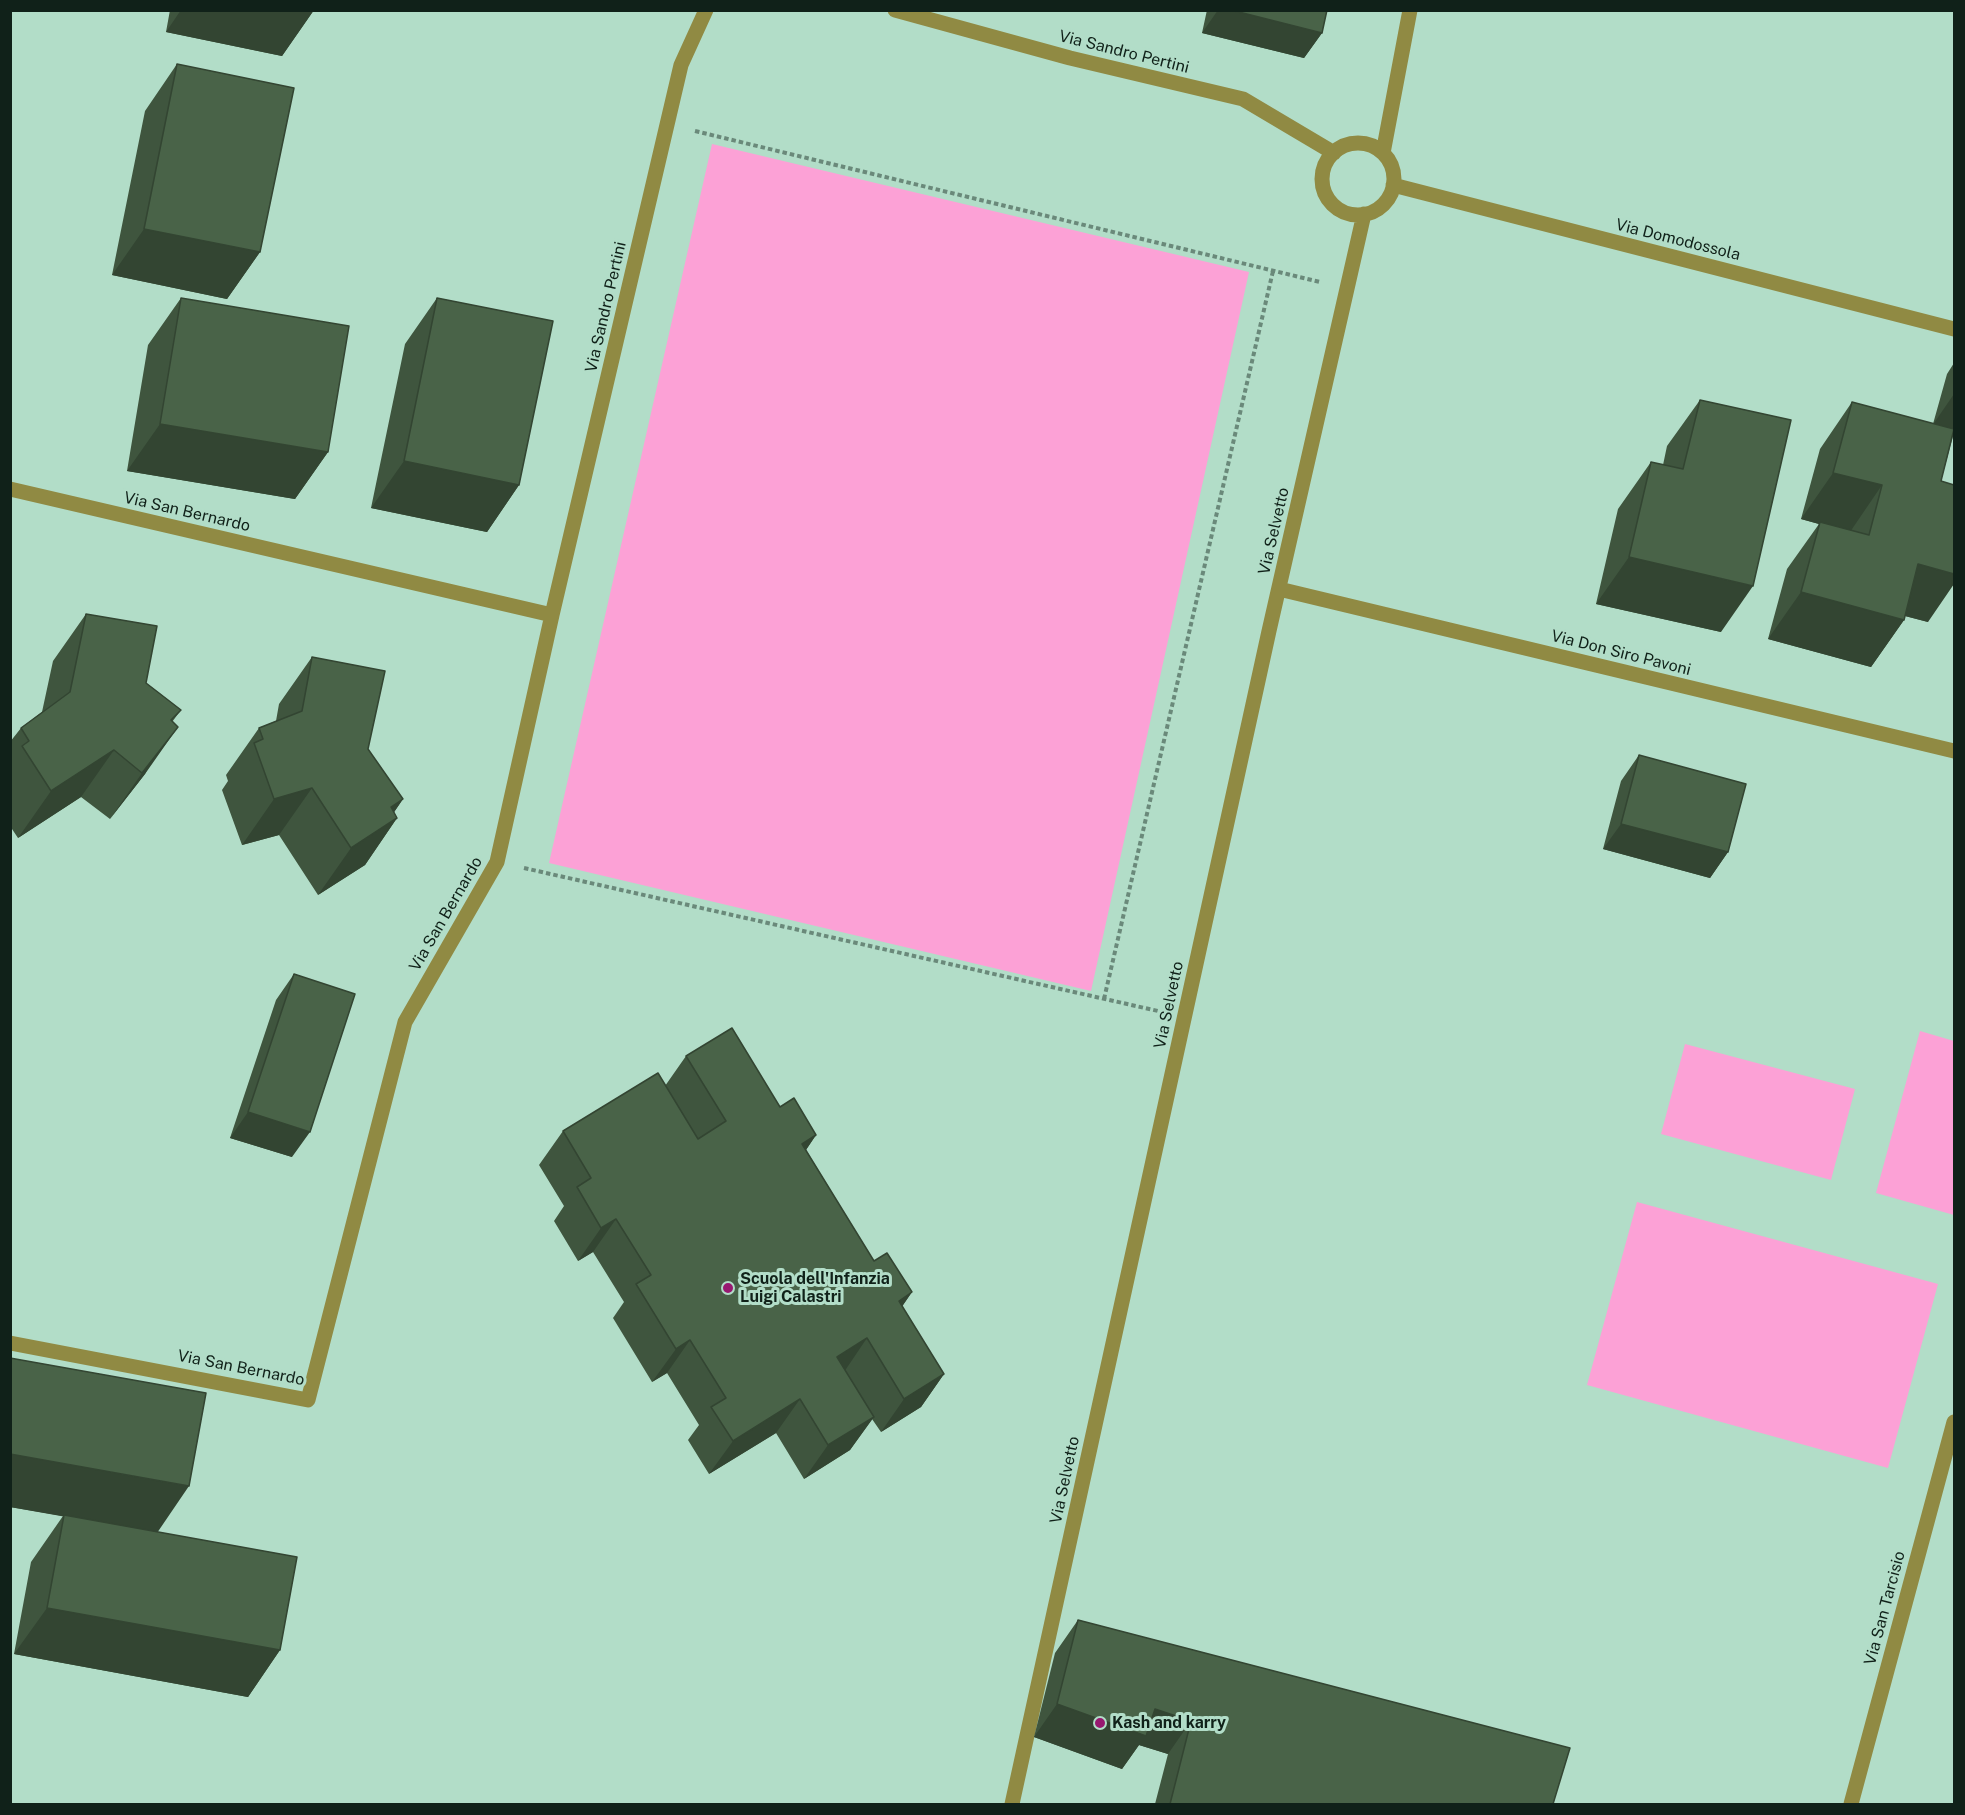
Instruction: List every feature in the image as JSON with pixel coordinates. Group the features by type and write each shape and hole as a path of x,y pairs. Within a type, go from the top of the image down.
{"street":[{"name":"Via Sandro Pertini","path":"552,615 681,65 706,10"},
{"name":"Via Sandro Pertini","path":"895,10 1070,58 1244,99 1334,153"},
{"path":"1383,153 1410,10"},
{"path":"1354,143 1376,147 1383,153 1390,162 1394,174 1394,185 1390,196 1383,204 1364,214 1342,211 1333,205 1326,195 1323,173 1334,153 1354,143"},
{"name":"Via Domodossola","path":"1394,185 1954,329"},
{"name":"Via Selvetto","path":"1012,1804 1279,589 1364,214"},
{"name":"Via San Bernardo","path":"10,489 552,615 497,862 405,1022 308,1400 10,1343"},
{"name":"Via Don Siro Pavoni","path":"1279,589 1954,752"},
{"name":"Via San Tarcisio","path":"1851,1804 1954,1422"}],"path":[{"path":"668,124 1348,289"},
{"path":"1104,999 1273,271"},
{"path":"497,862 1185,1017"}],"shaded area":[{"path":"712,144 1249,272 1091,991 549,863"},
{"path":"1920,1031 1954,1041 1954,1215 1876,1193"},
{"path":"1685,1044 1855,1089 1831,1180 1661,1134"},
{"path":"1637,1202 1938,1284 1888,1468 1587,1385"}],"building":[{"path":"1231,10 1327,10 1322,33"},
{"path":"177,64 294,88 260,252 144,229"},
{"path":"181,298 349,326 328,452 160,424"},
{"path":"437,298 553,321 519,485 404,461"},
{"path":"1700,400 1791,420 1753,586 1629,557 1651,462 1683,469"},
{"path":"1852,402 1954,429 1941,481 1954,485 1954,574 1918,564 1904,620 1801,592 1820,522 1869,535 1882,485 1833,473"},
{"path":"86,614 157,626 146,683 181,710 171,720 178,727 142,773 114,750 51,791 22,746 29,741 21,728 70,692"},
{"path":"312,657 385,671 368,749 403,799 391,807 397,818 351,848 312,788 274,799 254,743 263,739 259,728 302,711"},
{"path":"1639,755 1746,784 1728,852 1621,824"},
{"path":"294,974 355,994 310,1132 248,1112"},
{"path":"732,1028 780,1107 794,1098 816,1135 802,1144 874,1261 887,1253 912,1292 899,1301 944,1374 904,1399 867,1338 837,1357 874,1417 828,1445 800,1399 733,1441 711,1407 726,1398 690,1340 676,1349 636,1284 651,1275 616,1219 601,1228 577,1187 591,1178 563,1131 658,1073 698,1139 726,1121 686,1056"},
{"path":"10,1358 206,1393 189,1486 10,1454"},
{"path":"64,1515 297,1557 280,1650 47,1608"},
{"path":"1078,1620 1570,1748 1553,1804 1170,1804 1191,1721 1155,1709 1146,1736 1057,1704"}],"place":[{"name":"Scuola dell'Infanzia Luigi Calastri","path":"728,1288"},
{"name":"Kash and karry","path":"1100,1723"}]}
